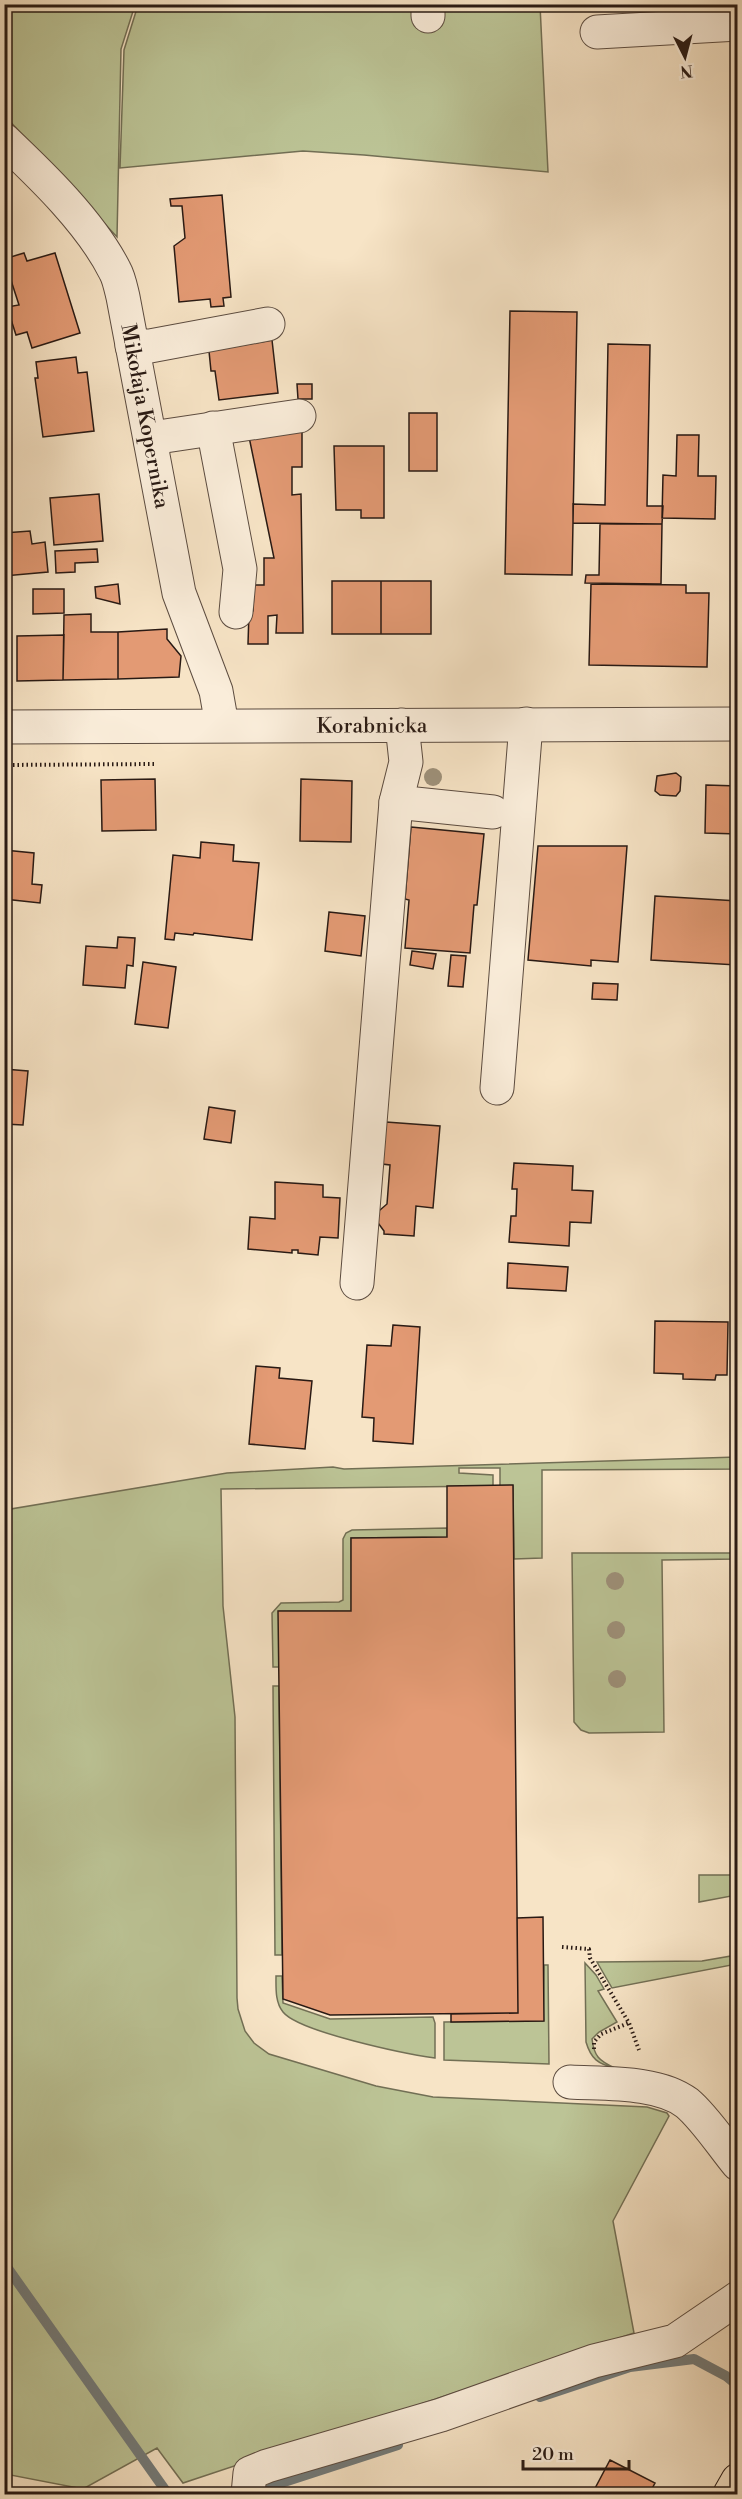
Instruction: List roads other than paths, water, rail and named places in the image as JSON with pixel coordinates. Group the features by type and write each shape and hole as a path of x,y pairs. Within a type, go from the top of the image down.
{"main road":[{"path":"729,2494 738,2480"}],"street":[{"path":"597,32 738,24"},
{"name":"Mikołaja Kopernika","path":"4,140 45,179 96,241 116,272 179,594 216,691 222,725"},
{"path":"132,346 150,346 268,324"},
{"path":"151,443 165,436 299,416"},
{"path":"213,428 240,569 236,612"},
{"path":"497,1088 526,724"},
{"name":"Korabnicka","path":"4,727 738,724"},
{"path":"357,1283 396,802 406,762 402,725"},
{"path":"396,802 493,812"},
{"path":"570,2082 652,2088 672,2094 688,2104 738,2164"},
{"path":"248,2494 250,2473 267,2466 441,2415 594,2361 675,2341 738,2298"}],"waterway":[{"path":"4,2263 168,2494"},
{"path":"540,2397 630,2367 694,2359 726,2376 738,2386"},
{"path":"263,2493 278,2484 398,2445"}]}
